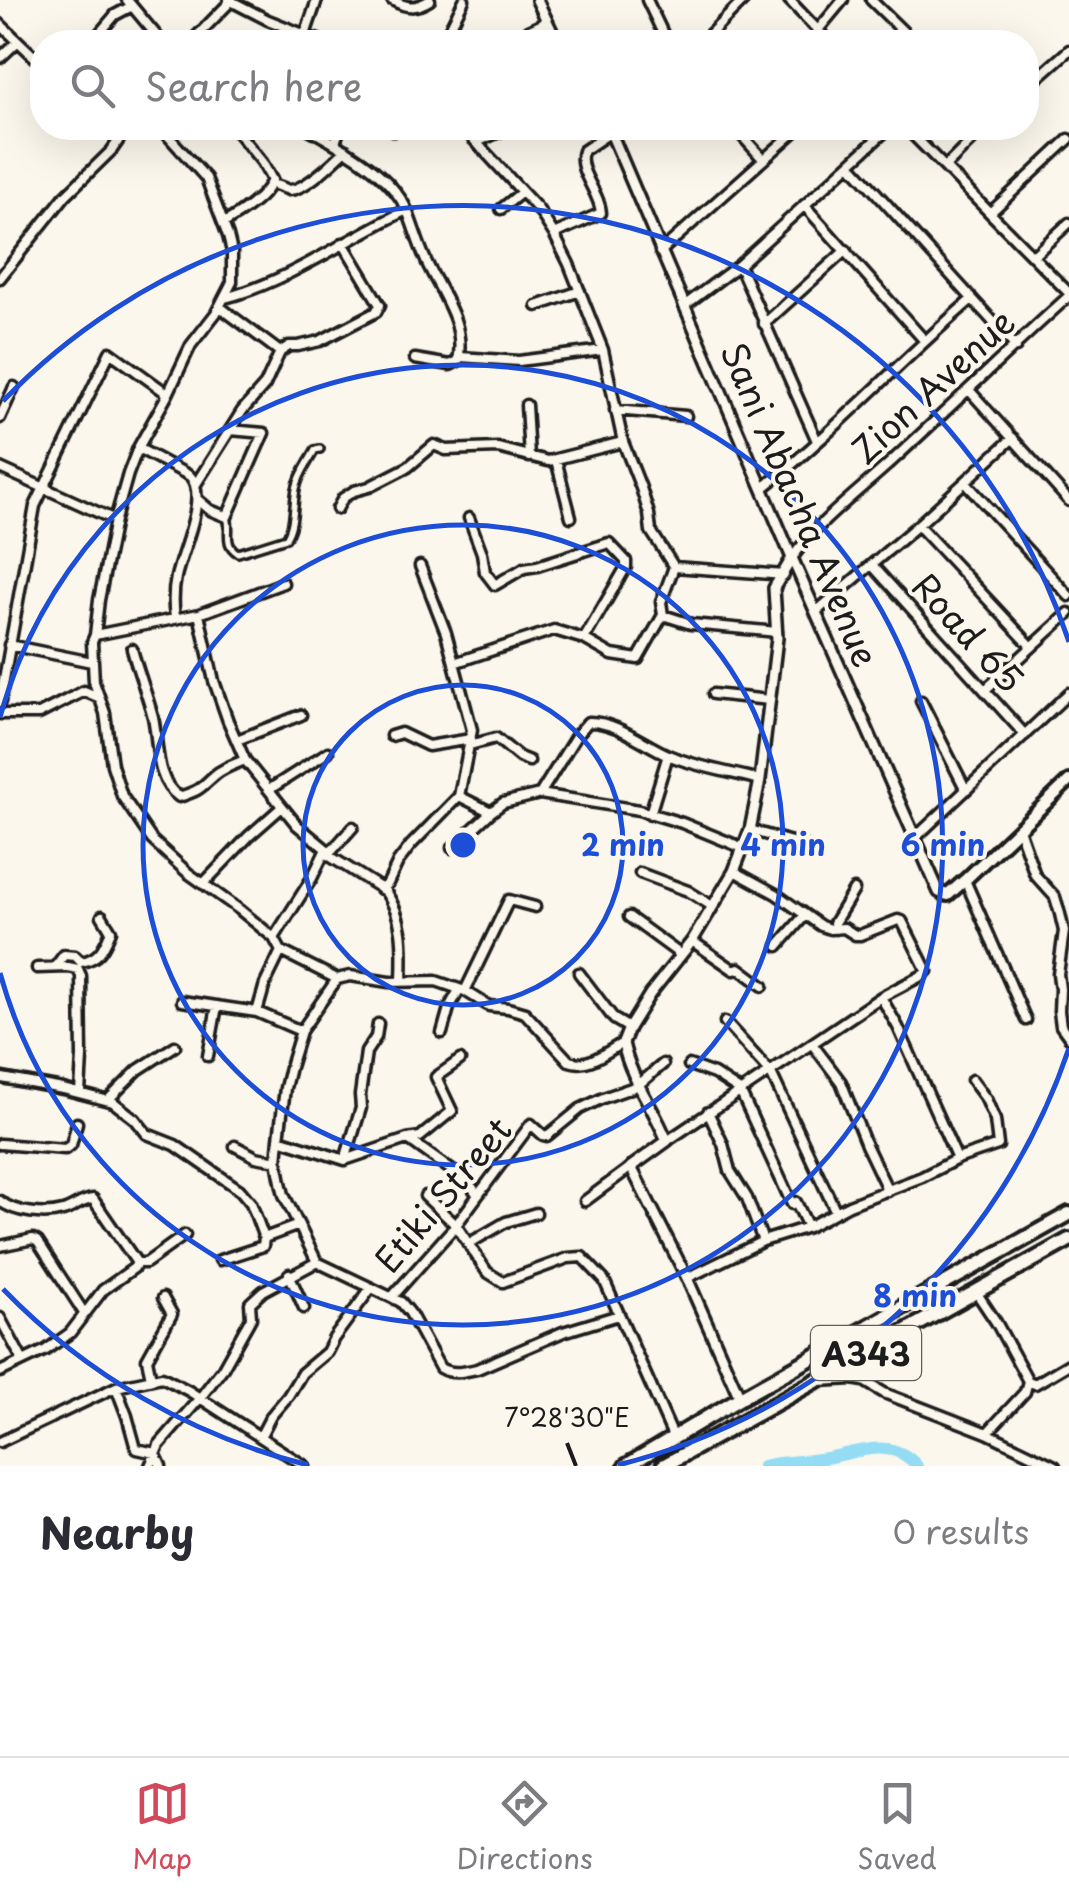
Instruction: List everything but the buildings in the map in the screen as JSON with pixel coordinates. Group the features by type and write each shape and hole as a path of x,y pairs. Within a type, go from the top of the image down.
{"highway":[{"name":"A343","path":"626,1466 1069,1214"},
{"name":"A343","path":"663,1466 1069,1240"}],"main road":[{"path":"944,894 948,895 965,880 1069,781"}],"street":[{"path":"202,30 231,0 293,30"},
{"path":"308,30 317,0"},
{"path":"392,0 405,7 430,0"},
{"path":"448,30 464,0"},
{"path":"538,0 551,30"},
{"path":"647,0 662,30"},
{"path":"714,30 744,0"},
{"path":"788,0 818,30 843,0"},
{"path":"871,0 902,30"},
{"path":"102,30 129,3 152,30"},
{"path":"530,30 547,22"},
{"path":"0,24 30,53"},
{"path":"0,58 17,42"},
{"path":"1039,77 1069,50"},
{"path":"991,212 1069,139"},
{"path":"0,278 65,196 119,140"},
{"path":"172,140 206,178 232,252 232,282 222,303 190,344 138,448 115,520 99,600 92,662 116,779 130,810 152,840 180,867 274,938 281,951 337,978 436,981 462,990 489,1006 525,1013 577,1064 586,1064 624,1041"},
{"path":"224,223 271,184 268,172 243,140"},
{"path":"329,140 400,197 426,261 455,317 460,358 456,364 416,360"},
{"path":"481,140 477,142 538,210 554,234 580,291 603,350 623,442 641,488 651,532 674,567"},
{"path":"554,234 601,213 580,160 583,151 597,140"},
{"name":"Sani Abacha Avenue","path":"615,140 792,558 939,892 944,894"},
{"path":"746,140 763,159"},
{"path":"660,252 785,140"},
{"path":"684,306 738,265 876,140"},
{"path":"919,140 1069,294"},
{"path":"946,166 972,140"},
{"path":"271,184 291,190 300,187 346,150"},
{"path":"850,164 1016,346"},
{"path":"501,209 522,192"},
{"path":"804,205 924,340"},
{"path":"222,303 270,284 407,210"},
{"path":"1033,256 1069,223"},
{"path":"196,484 242,410 265,385 280,352 289,346 320,341 376,312 380,305 343,244"},
{"path":"764,324 846,250"},
{"path":"738,265 817,441"},
{"path":"232,282 238,289 250,292"},
{"path":"537,306 580,291"},
{"name":"Zion Avenue","path":"792,558 819,525 1069,294"},
{"path":"763,488 972,299"},
{"path":"222,303 280,352"},
{"path":"460,358 518,361 603,350"},
{"path":"0,702 32,514 110,352 168,394"},
{"path":"0,418 14,387"},
{"path":"969,390 1069,500"},
{"path":"526,404 529,457"},
{"path":"615,410 686,416"},
{"path":"230,430 264,433 228,516 228,542 238,553 286,538 291,532 299,480 315,450 320,449"},
{"path":"817,612 1013,438"},
{"path":"337,509 343,498 408,466 434,445 446,450 498,448 548,461 623,442"},
{"path":"138,448 190,476 196,484 197,499 172,595 175,618"},
{"path":"556,460 571,517"},
{"path":"0,468 115,520"},
{"path":"965,482 1069,596"},
{"path":"197,499 210,510 228,516"},
{"path":"469,518 485,572 495,585 524,568 609,544 626,561 584,639"},
{"path":"918,525 1032,647"},
{"path":"667,1141 637,1086 624,1041 650,994 692,941 734,870 750,830 770,700 776,632 774,588 792,558"},
{"name":"Road 65","path":"872,565 1025,736"},
{"path":"381,889 411,845 459,796 470,742 471,722 446,633 420,566"},
{"path":"674,567 784,574"},
{"path":"454,662 554,630 584,639 612,655 638,659 664,614 661,602 674,567"},
{"path":"95,634 199,614 283,584"},
{"path":"984,690 1069,613"},
{"path":"199,614 214,681 245,760 297,824 327,852 389,896 404,942 402,981"},
{"path":"664,614 691,624 776,632"},
{"path":"9,645 92,662"},
{"path":"132,649 152,713 160,764 174,794 179,797 198,790 216,774 245,760"},
{"path":"0,714 38,714 84,691 98,697"},
{"path":"915,838 1069,693"},
{"path":"712,694 770,700"},
{"path":"922,700 966,790"},
{"path":"237,740 301,714"},
{"path":"540,794 588,722 618,730 668,755 760,780"},
{"path":"391,736 400,733 428,746 496,738 529,761"},
{"path":"270,788 328,752"},
{"path":"650,814 668,755"},
{"path":"452,848 503,803 540,794 639,810 743,848"},
{"path":"459,796 491,812"},
{"path":"203,884 282,807"},
{"path":"274,938 327,852 353,827"},
{"path":"750,830 805,846"},
{"path":"1019,830 1034,875 1055,897 1060,914 1064,931 1058,974 1059,1012 1061,1026 1069,1037"},
{"path":"585,1200 708,1112 927,970 902,920 860,935 844,928 821,926 734,870"},
{"path":"640,872 688,891 712,906"},
{"path":"965,880 1026,1020"},
{"path":"836,929 834,922 854,890"},
{"path":"442,1033 449,1008 510,900 535,907"},
{"path":"778,946 816,905"},
{"path":"56,967 64,955 81,962 103,952 111,932 102,916"},
{"path":"629,916 681,955"},
{"path":"692,941 763,986"},
{"path":"256,1012 281,951"},
{"path":"37,968 78,970 81,976 80,1093"},
{"path":"579,972 614,1019 629,1028"},
{"path":"337,978 301,1031 285,1088 277,1162 284,1194 317,1262 401,1302 440,1368 453,1373 476,1369 548,1337 619,1315"},
{"path":"881,997 957,1158"},
{"path":"182,1001 256,1012 301,1031"},
{"path":"208,1056 218,1006"},
{"path":"725,1022 772,1073 836,1212"},
{"path":"346,1160 361,1108 366,1052 376,1037 378,1024"},
{"path":"813,1044 841,1082 888,1191"},
{"path":"108,1100 138,1070 175,1046"},
{"path":"279,1139 346,1160 420,1137 452,1111 436,1077 460,1060"},
{"path":"637,1086 663,1064"},
{"path":"689,1066 724,1079 741,1093 792,1204 796,1202 808,1227"},
{"path":"2,1078 113,1102 147,1134 175,1145 240,1190 251,1203 264,1238 263,1246 220,1260"},
{"path":"686,1278 763,1241 808,1227 922,1177 957,1158 998,1145 995,1120 972,1080"},
{"name":"Etiki Street","path":"392,1297 456,1225 531,1124 547,1136 580,1109 637,1086"},
{"path":"708,1112 763,1241"},
{"path":"0,1144 65,1149 77,1123"},
{"path":"407,1139 468,1182 478,1196"},
{"path":"235,1146 277,1162"},
{"path":"631,1167 740,1398"},
{"path":"425,1196 456,1225 486,1272 503,1282 568,1258 582,1257 604,1280 673,1436"},
{"path":"0,1201 16,1210 59,1212 93,1199 136,1264"},
{"path":"468,1244 506,1222 536,1213"},
{"path":"264,1238 298,1225"},
{"path":"136,1264 146,1263 185,1235"},
{"path":"0,1246 33,1239 38,1242 84,1313"},
{"path":"150,1466 158,1444 223,1368 251,1318 250,1302 263,1290 317,1262"},
{"path":"0,1372 46,1350 70,1333 104,1290 136,1264"},
{"path":"290,1274 304,1308"},
{"path":"260,1438 302,1373 327,1352 370,1288"},
{"path":"976,1292 1028,1381 1035,1384 1069,1364"},
{"path":"151,1378 147,1359 172,1314 163,1298"},
{"path":"0,1318 23,1360"},
{"path":"0,1442 116,1387 162,1377 306,1466"},
{"path":"815,1381 864,1381 1055,1466"},
{"path":"987,1433 1025,1392 1028,1381"},
{"path":"116,1387 134,1445 154,1454 161,1466"}],"waterway":[{"path":"763,1466 871,1449 896,1451 917,1466"}]}
